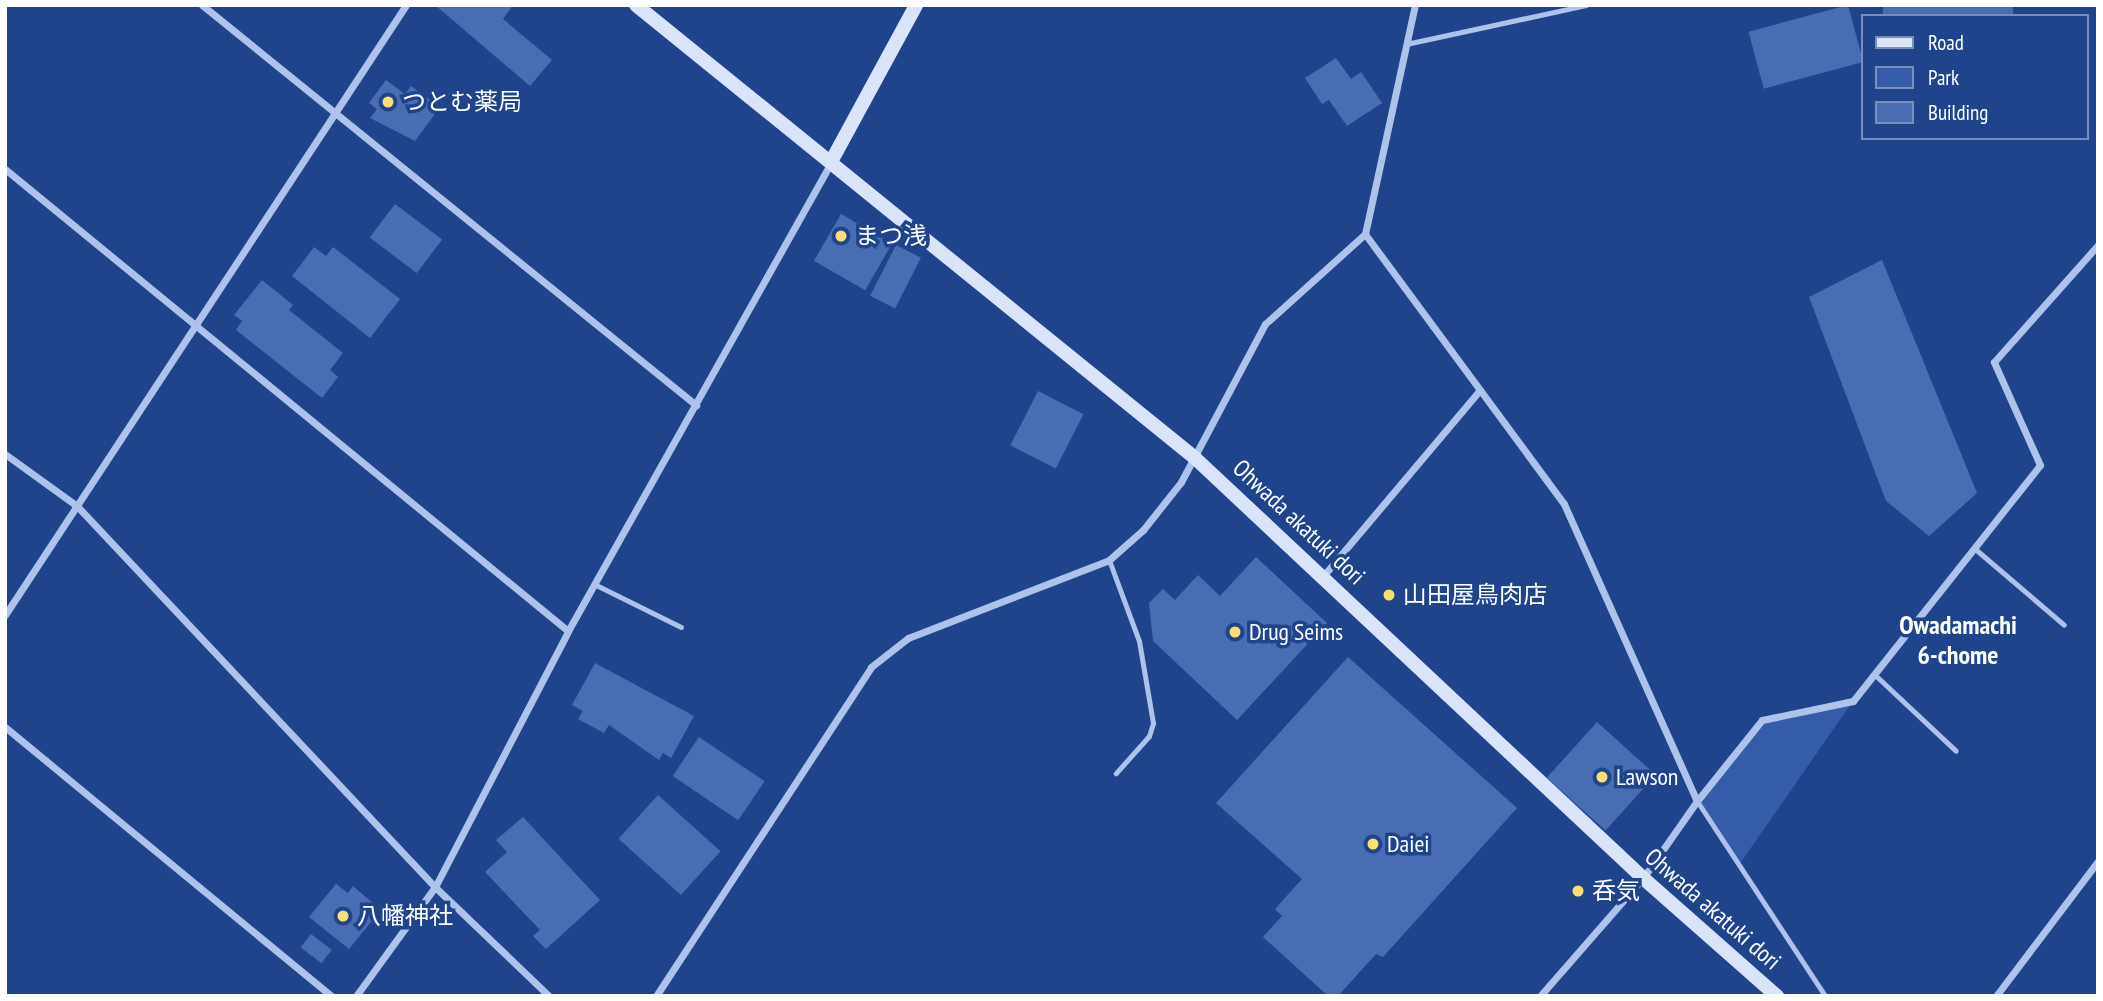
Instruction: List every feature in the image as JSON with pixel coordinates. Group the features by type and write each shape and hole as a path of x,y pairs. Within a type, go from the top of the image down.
{"street":[{"path":"202,5 696,405"},
{"path":"5,615 406,5"},
{"name":"Ohwada akatuki dori","path":"636,5 832,160 1195,458 1324,575 1643,878 1777,996"},
{"path":"356,996 435,887 568,631 916,5"},
{"path":"656,996 871,667 908,638 1109,560 1143,530 1195,458 1265,324 1365,233 1415,5"},
{"path":"5,169 568,631"},
{"path":"1365,233 1564,504 1697,801"},
{"path":"1540,996 1643,878 1697,801 1762,720 1853,701 2040,465 1994,362 2098,245"},
{"path":"1324,575 1480,390"},
{"path":"5,453 77,506 435,887 549,996"},
{"path":"5,727 331,996"},
{"path":"1996,996 2098,860"}],"lane":[{"path":"1406,44 1586,5"},
{"path":"1974,548 2064,625"},
{"path":"1109,560 1139,641 1153,723 1149,736 1116,772"},
{"path":"594,584 681,627"},
{"path":"1874,674 1956,751"},
{"path":"1697,801 1825,996"}],"green space":[{"path":"1853,701 1739,865 1697,801 1762,720"}],"building":[{"path":"435,5 513,5 503,19 552,60 530,86"},
{"path":"1848,5 1862,62 1764,89 1749,32"},
{"path":"1883,5 2013,5 2013,14 1883,14"},
{"path":"1336,58 1351,79 1361,72 1382,103 1347,126 1329,100 1322,104 1305,78"},
{"path":"386,80 405,94 411,86 440,107 415,141 370,118 377,109 369,103"},
{"path":"395,204 442,240 417,273 370,238"},
{"path":"841,214 892,244 865,290 814,261"},
{"path":"896,245 921,258 895,308 870,296"},
{"path":"314,247 326,256 333,247 400,299 370,338 292,276"},
{"path":"1882,260 1977,493 1929,536 1886,501 1809,297"},
{"path":"262,280 293,305 289,310 343,353 330,370 338,377 322,398 236,330 242,321 234,315"},
{"path":"1038,391 1083,414 1056,469 1010,445"},
{"name":"Drug Seims","path":"1256,557 1327,623 1237,720 1153,641 1149,603 1163,589 1175,600 1198,575 1220,596"},
{"name":"Daiei","path":"1348,657 1517,808 1383,957 1376,954 1338,996 1328,996 1263,937 1282,916 1275,909 1302,879 1216,803"},
{"path":"595,663 694,716 671,758 663,753 659,760 609,725 604,733 578,719 583,711 572,705"},
{"name":"Lawson","path":"1597,722 1656,775 1606,831 1547,778"},
{"path":"699,737 764,781 738,820 673,776"},
{"path":"658,795 720,851 681,895 619,839"},
{"path":"523,817 600,900 546,949 533,936 540,930 485,872 507,852 496,840"},
{"name":"八幡神社","path":"336,884 348,893 353,886 374,904 369,909 376,916 349,949 309,917"},
{"name":"八幡神社","path":"311,934 332,950 322,963 301,948"}],"place":[{"name":"つとむ薬局","path":"388,102"},
{"name":"まつ浅","path":"841,236"},
{"name":"山田屋鳥肉店","path":"1389,595"},
{"name":"Drug Seims","path":"1235,632"},
{"name":"Lawson","path":"1602,777"},
{"name":"Daiei","path":"1373,844"},
{"name":"呑気","path":"1578,891"},
{"name":"八幡神社","path":"343,916"}],"district":[{"name":"Owadamachi 6-chome","path":"1958,640"}]}
